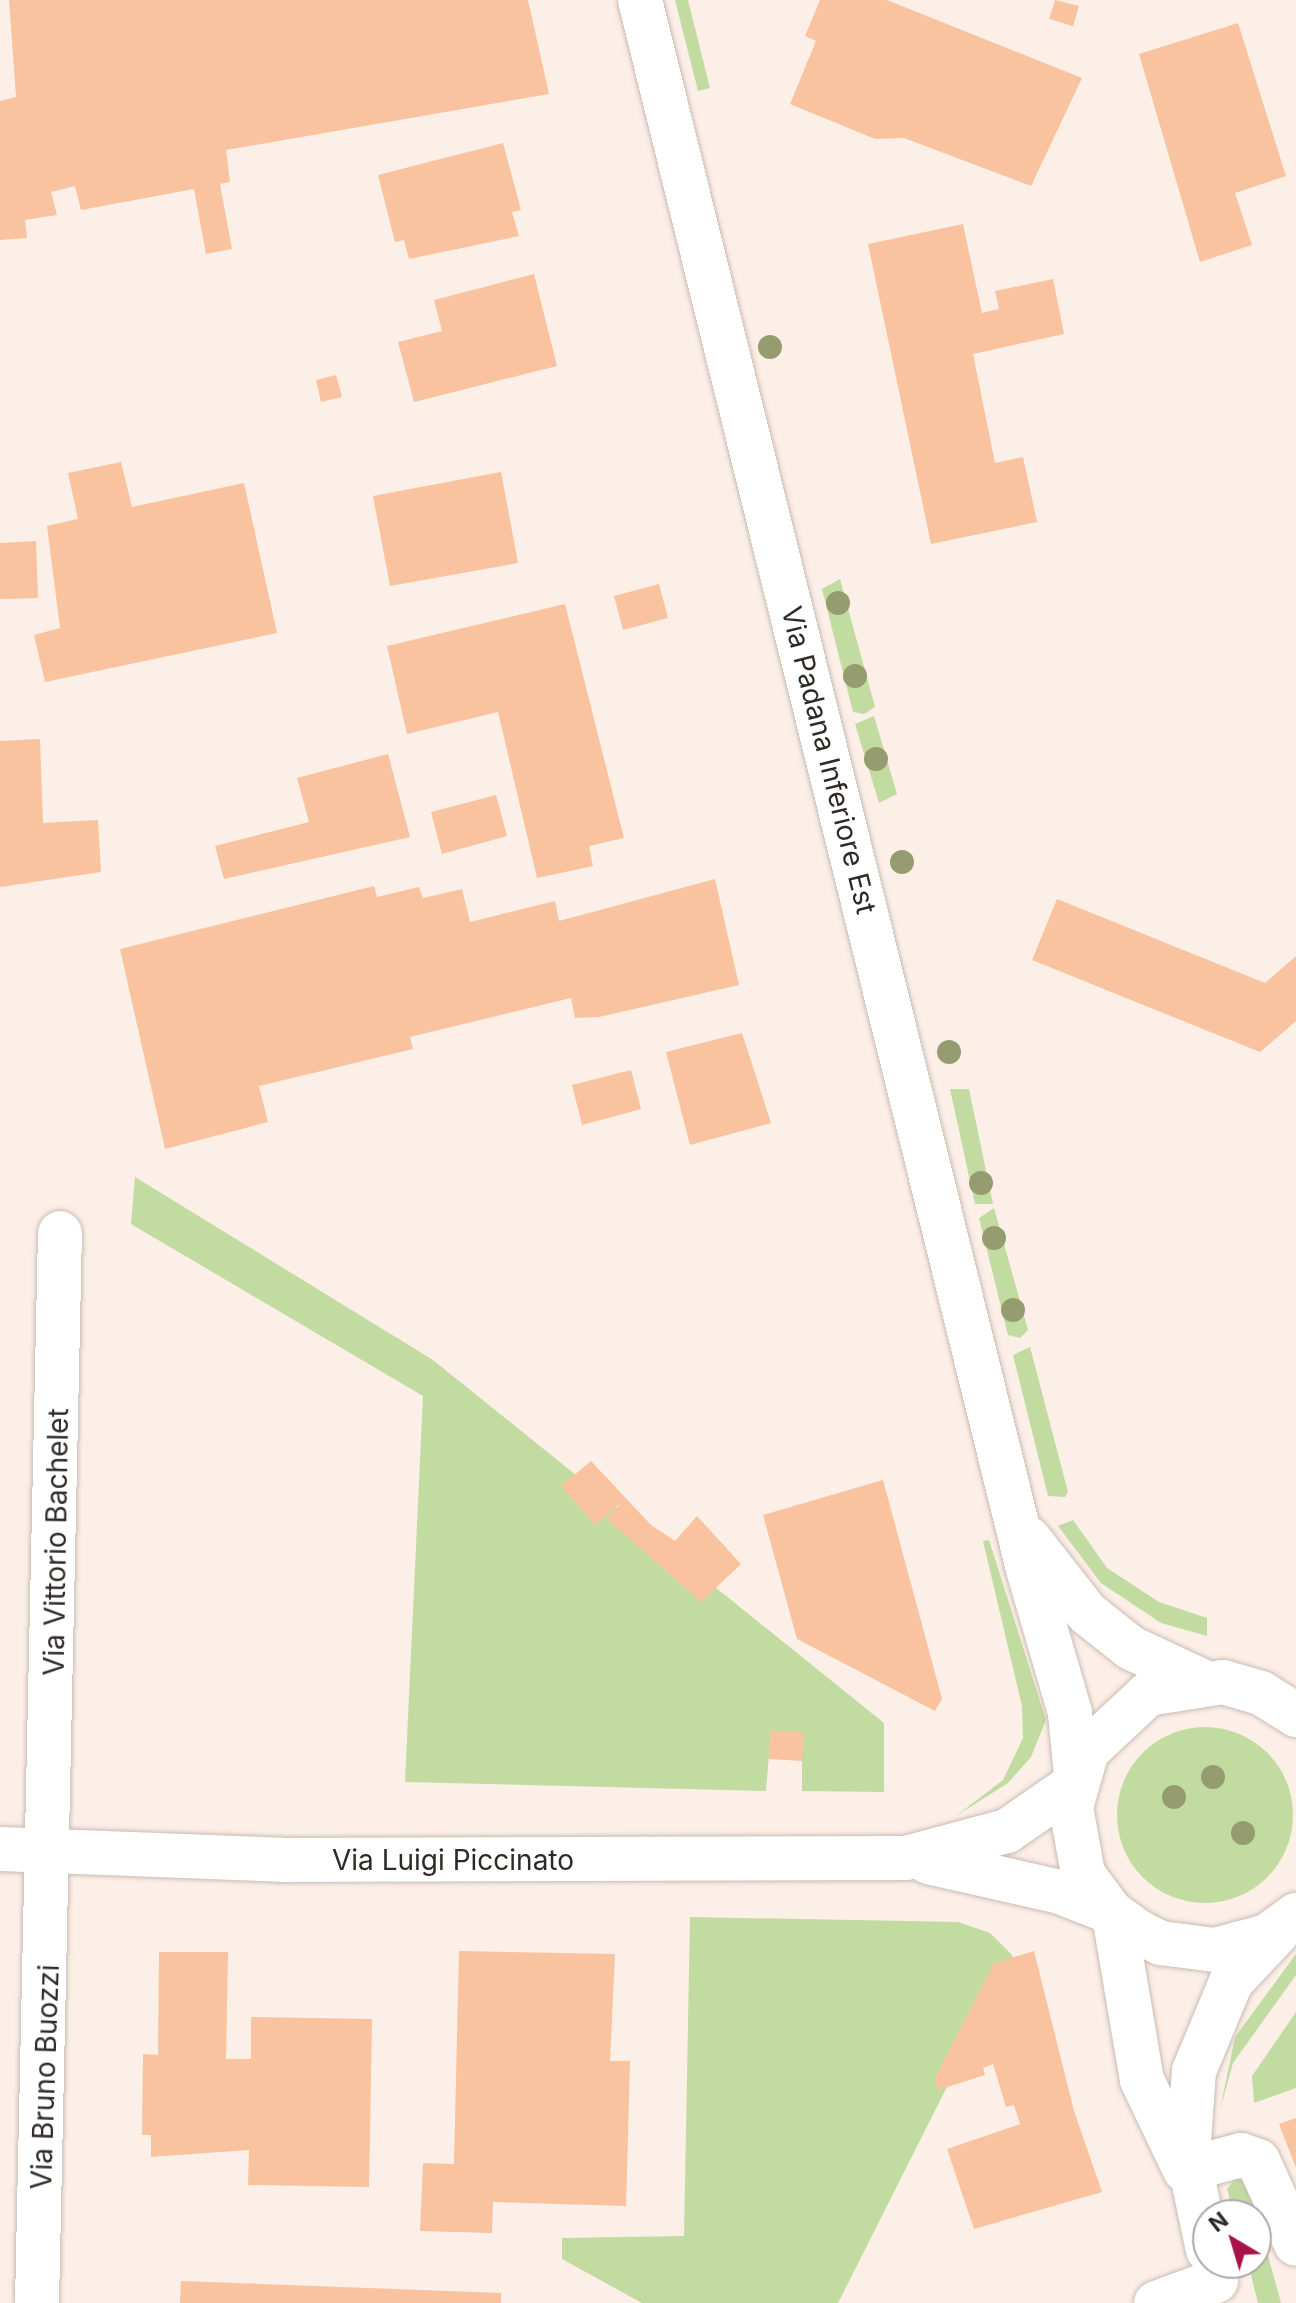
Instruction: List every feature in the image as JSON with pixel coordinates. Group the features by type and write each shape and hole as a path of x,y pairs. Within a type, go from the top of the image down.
{"street":[{"name":"Via Padana Inferiore Est","path":"640,0 1070,1713 1076,1781 1076,1852 1112,1914"},
{"name":"Via Vittorio Bachelet","path":"52,1851 60,1233"},
{"name":"Via Padana Inferiore Est","path":"1019,1519 1087,1613 1131,1648 1202,1681"},
{"path":"1076,1781 1087,1751 1124,1709 1148,1694 1202,1681 1284,1705"},
{"name":"Via Luigi Piccinato","path":"906,1858 1007,1831 1076,1781"},
{"name":"Via Luigi Piccinato","path":"0,1849 282,1860 906,1858 1047,1888 1112,1914 1161,1943 1215,1950 1267,1936 1293,1918"},
{"name":"Via Bruno Buozzi","path":"37,2303 52,1851"},
{"path":"1112,1914 1142,2080 1190,2178 1195,2199"},
{"path":"1190,2178 1189,2105 1201,2043 1231,1982 1293,1918"},
{"path":"1190,2178 1241,2155 1258,2161 1296,2244"},
{"path":"1156,2303 1204,2279"}],"green space":[{"path":"675,0 688,0 710,88 698,91"},
{"path":"840,579 875,707 864,714 853,712 822,589"},
{"path":"874,716 897,794 879,803 855,724"},
{"path":"950,1089 969,1089 993,1204 975,1204"},
{"path":"135,1177 433,1360 884,1723 884,1792 802,1791 802,1761 771,1731 766,1791 405,1782 423,1396 131,1224"},
{"path":"994,1208 1028,1330 1020,1338 1008,1335 979,1218"},
{"path":"1030,1347 1068,1492 1065,1497 1048,1496 1013,1355"},
{"path":"1073,1520 1107,1568 1159,1602 1207,1618 1207,1636 1161,1623 1101,1583 1058,1526"},
{"path":"989,1540 1046,1720 1031,1757 1008,1783 956,1816 1003,1780 1023,1738 1022,1706 983,1541"},
{"path":"1205,1727 1238,1734 1267,1753 1286,1782 1293,1815 1286,1848 1267,1877 1238,1896 1205,1903 1172,1896 1143,1877 1124,1848 1117,1815 1124,1782 1143,1753 1172,1734"},
{"path":"690,1917 958,1922 990,1933 1013,1956 838,2303 642,2303 562,2259 562,2238 684,2236"},
{"path":"1296,1954 1296,1975 1233,2063 1220,2110 1235,2037"},
{"path":"1296,2012 1296,2088 1254,2103 1252,2076"},
{"path":"1239,2174 1248,2182 1253,2199 1230,2199 1227,2189"},
{"path":"1272,2270 1281,2303 1258,2303 1252,2279 1272,2279"}],"building":[{"path":"9,0 528,0 549,94 226,150 230,182 220,184 232,249 206,254 194,189 81,210 75,186 51,192 57,215 25,220 27,238 0,240 0,101 16,97"},
{"path":"820,0 887,0 1082,78 1031,186 904,138 875,139 790,104 816,41 805,36"},
{"path":"1055,0 1079,6 1073,26 1049,19"},
{"path":"1238,23 1286,176 1235,193 1252,245 1200,262 1139,54"},
{"path":"503,143 521,210 512,212 519,236 409,259 404,240 395,242 378,175"},
{"path":"963,224 982,313 999,309 995,291 1053,279 1064,334 973,354 995,463 1023,457 1037,522 931,544 868,244"},
{"path":"534,274 557,366 414,402 398,342 442,331 434,300"},
{"path":"336,375 342,397 321,402 316,380"},
{"path":"121,462 132,507 244,483 277,633 45,682 34,635 60,628 47,526 78,519 68,473"},
{"path":"501,472 518,563 390,586 373,496"},
{"path":"36,541 38,598 0,599 0,543"},
{"path":"659,584 668,618 623,630 614,596"},
{"path":"565,604 624,838 589,846 593,866 537,878 498,712 407,734 387,646"},
{"path":"40,739 43,823 98,820 101,872 0,887 0,741"},
{"path":"388,754 410,837 224,879 215,846 309,822 297,778"},
{"path":"496,795 507,836 442,854 431,812"},
{"path":"715,879 739,985 599,1017 575,1018 571,998 410,1037 413,1049 259,1086 268,1122 165,1149 120,949 374,886 377,897 419,887 423,898 462,889 470,922 555,901 559,921"},
{"path":"1057,899 1265,983 1296,956 1296,1021 1260,1052 1032,960"},
{"path":"742,1033 771,1123 690,1145 666,1052"},
{"path":"631,1070 641,1109 582,1125 572,1085"},
{"path":"591,1461 651,1525 675,1541 697,1516 741,1564 701,1602 607,1519 621,1503 595,1525 561,1486"},
{"path":"883,1480 942,1699 935,1711 797,1639 763,1515"},
{"path":"770,1731 804,1732 802,1761 769,1759"},
{"path":"459,1951 615,1954 610,2061 630,2061 626,2206 493,2202 492,2233 420,2231 423,2163 454,2164"},
{"path":"1034,1951 1074,2111 1102,2192 974,2229 947,2149 1020,2124 1014,2105 1006,2107 993,2064 983,2068 985,2075 938,2090 935,2078 994,1963"},
{"path":"159,1952 228,1952 226,2059 251,2059 251,2017 372,2019 369,2187 248,2185 249,2150 151,2157 151,2135 142,2135 143,2054 158,2055"},
{"path":"1296,2118 1296,2168 1279,2124"},
{"path":"181,2281 501,2293 501,2303 180,2303"}]}
